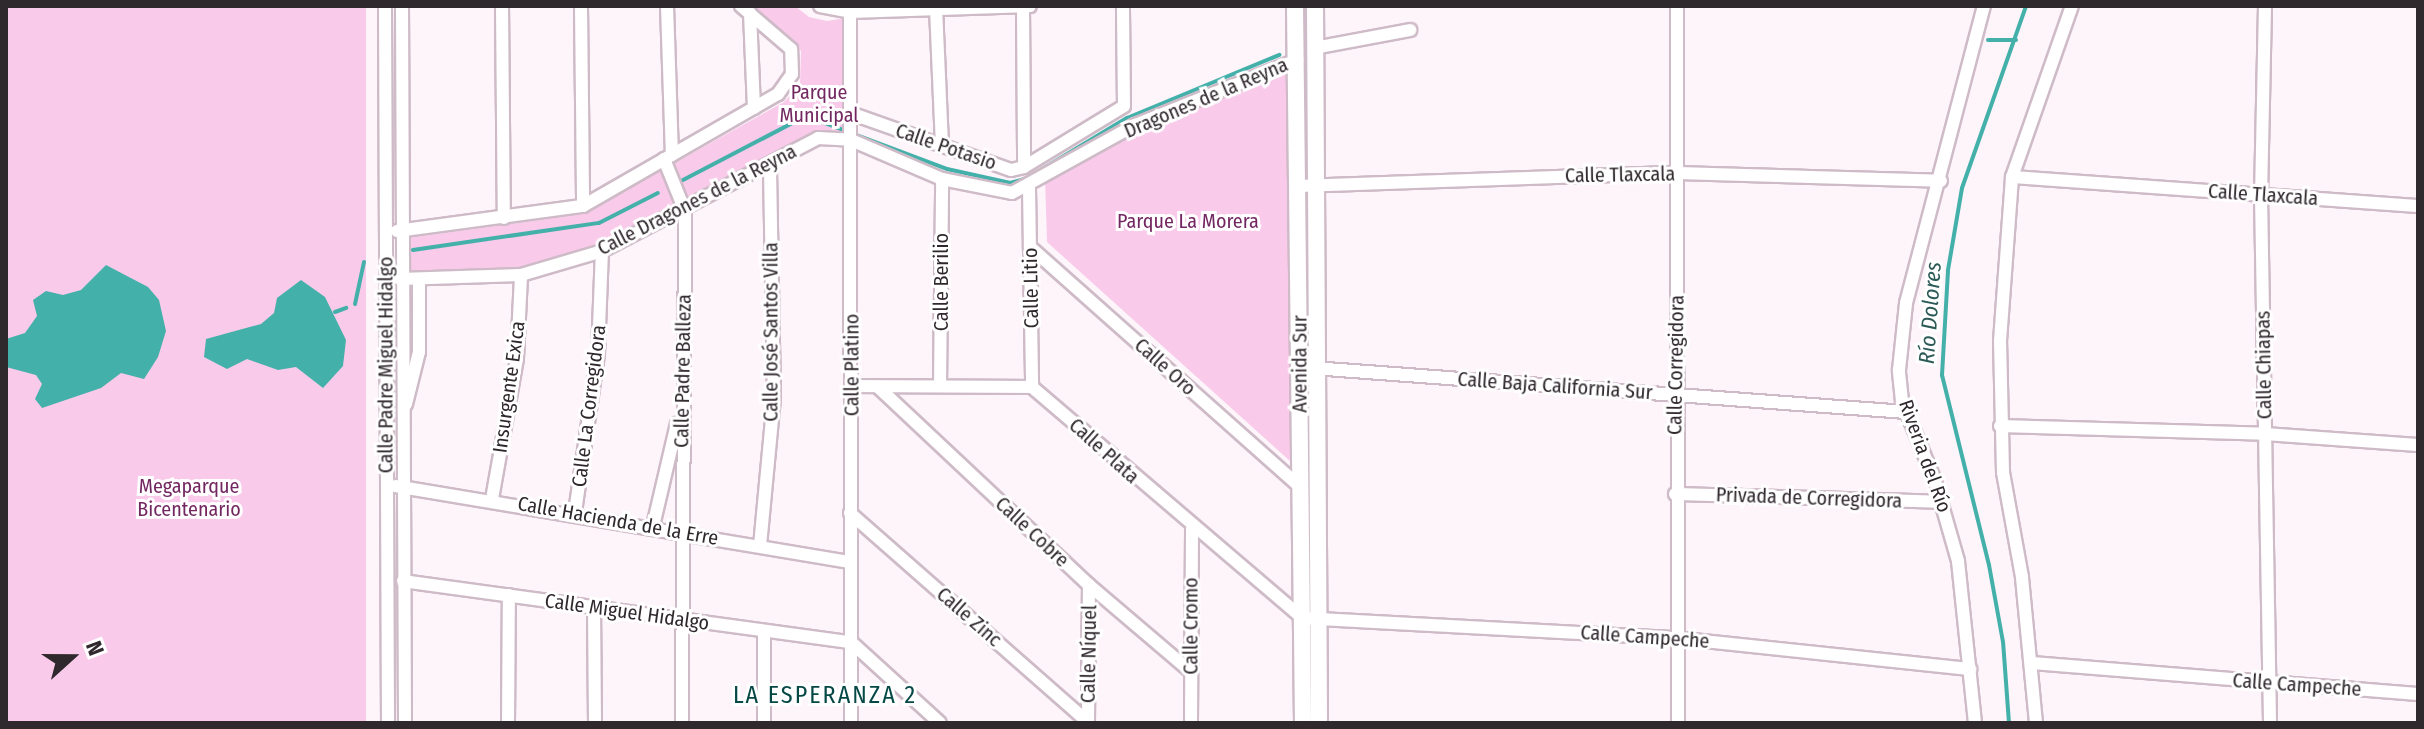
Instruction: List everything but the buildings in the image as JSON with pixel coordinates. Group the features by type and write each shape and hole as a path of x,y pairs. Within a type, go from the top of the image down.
{"main road":[{"name":"Avenida Sur","path":"1295,6 1308,186"},
{"name":"Avenida Sur","path":"1303,723 1310,618 1308,186 1315,6"},
{"path":"1296,30 1314,29"},
{"name":"Avenida Sur","path":"1308,368 1300,487 1319,723"}],"street":[{"path":"502,6 504,218"},
{"path":"581,6 583,206"},
{"path":"667,6 668,157 685,211"},
{"path":"820,6 850,9 1030,6"},
{"path":"1023,6 1024,167"},
{"name":"Calle Potasio","path":"850,116 1011,170 1024,167 1124,106 1123,6"},
{"name":"Calle Corregidora","path":"1677,6 1675,638 1678,723"},
{"name":"Riveria del Río","path":"1975,723 1958,561 1942,502 1906,412 1899,370 1906,303 1941,181 1984,6"},
{"path":"2036,723 2032,663 2000,426 2000,341 2012,177 2072,6"},
{"name":"Calle Chiapas","path":"2265,6 2261,195 2270,723"},
{"path":"936,8 942,147"},
{"path":"385,9 402,9"},
{"name":"Calle Padre Miguel Hidalgo","path":"385,9 388,723"},
{"name":"Calle Padre Miguel Hidalgo","path":"402,9 400,279 405,723"},
{"name":"Calle Platino","path":"850,9 853,386 849,562 851,723"},
{"path":"746,10 754,108"},
{"path":"386,231 583,206 778,94 792,74 791,49 746,10"},
{"path":"1314,48 1410,30"},
{"name":"Dragones de la Reyna","path":"851,137 942,179 1012,193 1029,188 1135,125 1297,60"},
{"name":"Calle Dragones de la Reyna","path":"400,279 521,275 602,251 685,211 818,138 851,137"},
{"name":"Calle José Santos Villa","path":"760,546 774,398 770,166"},
{"name":"Calle Tlaxcala","path":"1308,186 1343,181 1678,173 1941,181"},
{"name":"Calle Tlaxcala","path":"2012,177 2418,206"},
{"name":"Calle Berilio","path":"940,386 942,179"},
{"name":"Calle Litio","path":"1029,188 1032,387"},
{"name":"Calle Padre Balleza","path":"682,723 680,531 685,211"},
{"name":"Calle Oro","path":"1030,247 1300,487"},
{"name":"Calle La Corregidora","path":"575,512 598,354 602,251"},
{"name":"Insurgente Exica","path":"492,499 517,358 521,275"},
{"name":"Calle Padre Miguel Hidalgo","path":"401,423 419,352 419,280"},
{"name":"Calle Baja California Sur","path":"1308,368 1906,412"},
{"path":"853,386 1032,387"},
{"name":"Calle Cobre","path":"878,387 1089,585 1190,671"},
{"name":"Calle Plata","path":"1032,387 1192,529 1310,618"},
{"path":"653,526 683,398"},
{"path":"2000,426 2265,434 2418,445"},
{"name":"Calle Hacienda de la Erre","path":"386,486 575,512 849,562"},
{"name":"Privada de Corregidora","path":"1675,494 1942,502"},
{"name":"Calle Zinc","path":"850,513 1088,722"},
{"name":"Calle Cromo","path":"1191,723 1192,529"},
{"name":"Calle Miguel Hidalgo","path":"403,581 851,642"},
{"name":"Calle Níquel","path":"1088,722 1089,585"},
{"path":"508,723 509,595"},
{"path":"594,608 595,723"},
{"name":"Calle Campeche","path":"1310,618 1675,638 1970,669"},
{"path":"764,632 764,723"},
{"path":"851,642 940,723"},
{"name":"Calle Campeche","path":"2032,663 2418,694"}],"green space":[{"name":"Megaparque Bicentenario","path":"6,6 366,6 366,723 6,723"},
{"name":"Parque Municipal","path":"751,6 795,6 809,17 827,21 845,18 845,134 816,132 600,245 518,269 407,272 407,238 583,214 784,102 800,84 801,51"},
{"name":"Parque La Morera","path":"1297,60 1300,470 1047,242 1045,178 1135,125"}],"water":[{"path":"106,265 148,287 159,300 166,331 158,357 144,379 121,373 101,388 42,408 35,399 42,384 36,375 6,367 6,339 25,333 37,316 33,300 46,291 63,295 81,290"},
{"path":"301,280 325,297 346,340 343,366 323,388 296,367 278,370 247,359 227,369 204,357 206,339 261,324 274,313 277,298"}],"waterway":[{"name":"Río Dolores","path":"2009,723 2003,642 1989,565 1942,375 1948,270 1962,188 2026,6"},
{"path":"1988,40 2016,40"},
{"path":"1039,171 1127,118 1279,55"},
{"path":"683,180 806,116 947,169 1010,183 1029,178"},
{"path":"413,250 599,223 658,193"},
{"path":"355,304 364,262"},
{"path":"335,312 346,308"}],"district":[{"name":"LA ESPERANZA 2","path":"825,696"}]}
